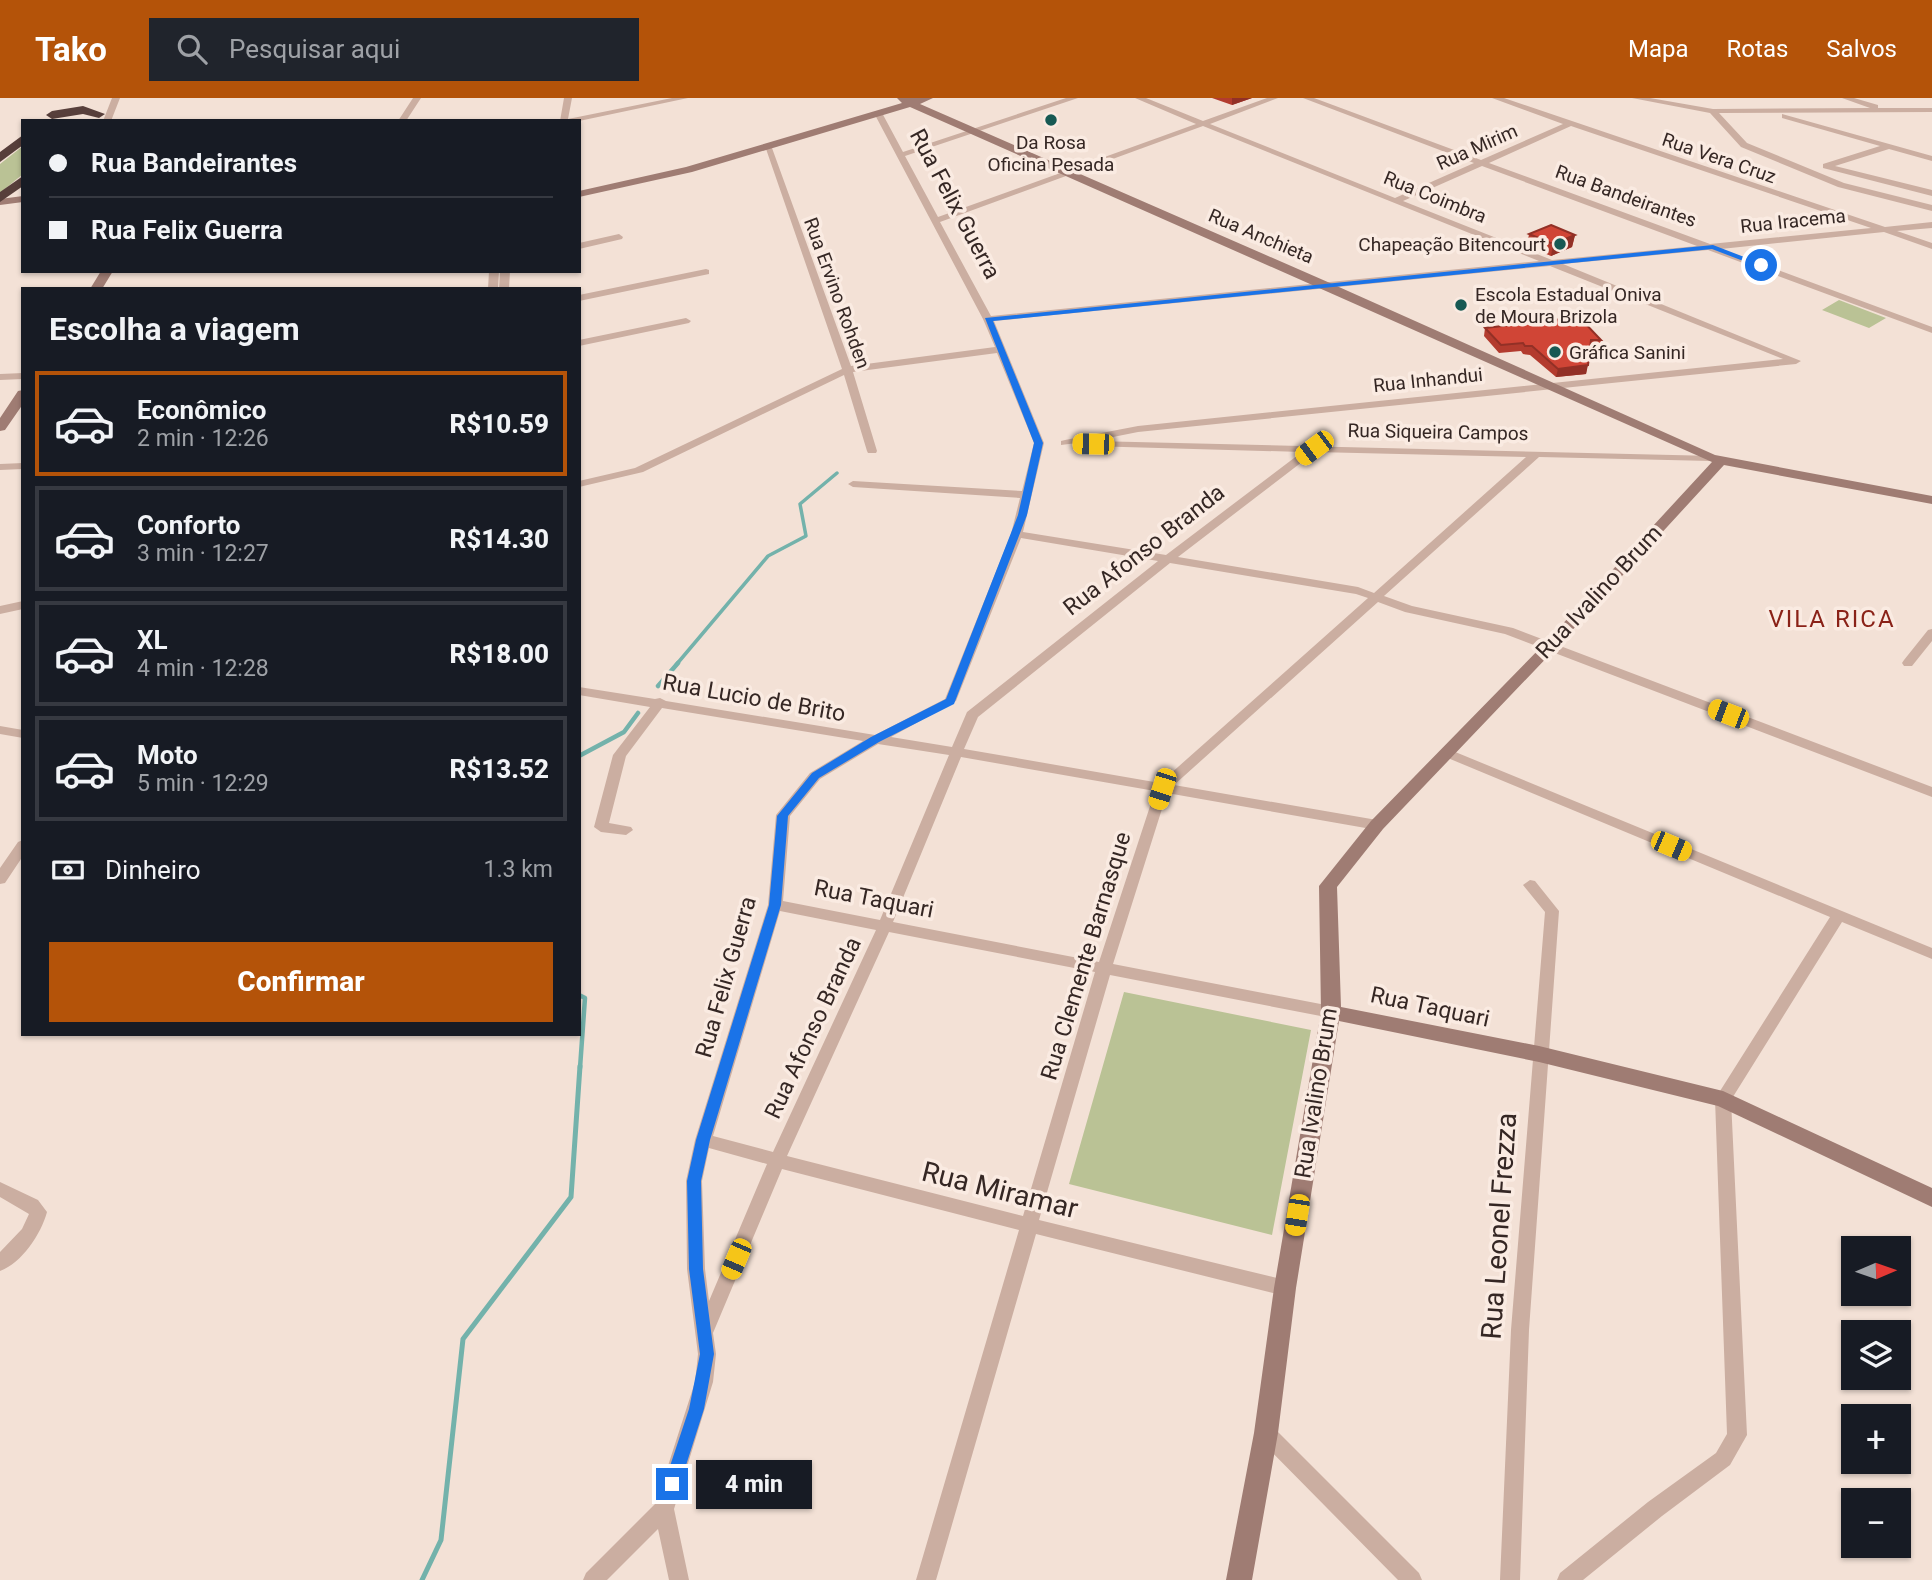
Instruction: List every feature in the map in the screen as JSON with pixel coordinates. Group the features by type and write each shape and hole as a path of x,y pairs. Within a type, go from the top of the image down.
{"highway":[{"path":"49,118 73,98"},
{"path":"49,118 83,110 99,119 103,98"},
{"path":"0,158 21,141"},
{"path":"0,200 21,182"}],"main road":[{"path":"581,186 683,163 905,100 929,98"},
{"path":"581,194 641,182 768,148 878,113 905,100"},
{"name":"Rua Anchieta","path":"905,100 1716,460"},
{"path":"0,200 21,199"},
{"path":"0,427 21,397"},
{"name":"Rua Siqueira Campos","path":"1716,460 1932,500"},
{"name":"Rua Ivalino Brum","path":"1239,1580 1266,1433 1285,1288 1331,1012 1328,886 1377,825 1550,646 1716,460"},
{"name":"Rua Taquari","path":"1331,1012 1539,1054 1723,1099 1932,1198"}],"street":[{"path":"99,119 116,98"},
{"path":"403,119 417,98"},
{"path":"566,119 568,98"},
{"path":"576,119 684,98"},
{"path":"901,155 1074,98"},
{"name":"Rua Coimbra","path":"1139,98 1796,361"},
{"path":"937,220 1274,98"},
{"name":"Rua Bandeirantes","path":"1307,98 1932,330"},
{"name":"Rua Vera Cruz","path":"1496,98 1539,108 1569,124 1932,246"},
{"path":"1636,98 1713,111 1932,110"},
{"path":"1846,98 1886,111"},
{"path":"1713,111 1744,145 1841,185 1932,208"},
{"path":"1770,112 1932,159"},
{"name":"Rua Felix Guerra","path":"593,1580 664,1509 704,1382 707,1354 693,1222 694,1181 703,1140 775,905 783,816 816,776 875,740 950,701 1017,534 1039,443 988,319 878,113"},
{"name":"Rua Mirim","path":"1397,200 1569,124"},
{"path":"1887,146 1826,166 1932,193"},
{"name":"Rua Ervino Rohden","path":"768,148 847,370 872,451"},
{"name":"Rua Iracema","path":"988,319 1932,225"},
{"path":"581,246 619,237"},
{"path":"581,298 706,272"},
{"path":"581,344 686,321"},
{"path":"581,484 639,470 847,370 1002,349"},
{"name":"Rua Inhandui","path":"1065,443 1138,429 1796,361"},
{"path":"0,377 21,376"},
{"name":"Rua Siqueira Campos","path":"1039,443 1537,453 1716,460"},
{"name":"Rua Afonso Branda","path":"705,1334 777,1161 885,925 972,715 1167,560 1314,448"},
{"path":"1162,789 1537,453"},
{"path":"0,467 21,466"},
{"path":"853,484 1027,495"},
{"path":"1017,534 1358,591 1409,609 1509,631 1932,792"},
{"path":"0,610 21,605"},
{"path":"1908,663 1932,633"},
{"name":"Rua Lucio de Brito","path":"581,691 955,751 1377,825"},
{"path":"626,830 601,827 620,755 660,702"},
{"path":"0,730 21,734"},
{"path":"1448,753 1932,954"},
{"name":"Rua Clemente Barnasque","path":"926,1580 1104,969 1162,789"},
{"path":"0,879 21,848"},
{"name":"Rua Leonel Frezza","path":"1510,1580 1520,1330 1552,911 1530,885"},
{"name":"Rua Taquari","path":"775,905 1331,1012"},
{"path":"1567,1580 1655,1509 1723,1459 1737,1435 1723,1099 1839,915"},
{"name":"Rua Miramar","path":"703,1140 777,1161 1285,1288"},
{"path":"0,1189 32,1205 38,1212 36,1224 26,1238 0,1263"},
{"path":"1266,1433 1412,1580"},
{"path":"664,1509 679,1580"}],"green space":[{"path":"21,148 21,176 0,193 0,164"},
{"path":"1839,300 1886,318 1869,328 1822,310"},
{"path":"1124,992 1311,1030 1272,1235 1069,1184"}],"building":[{"path":"1551,225 1575,235 1553,244 1529,234"},
{"name":"Gráfica Sanini","path":"1579,317 1601,340 1591,340 1588,365 1558,369 1532,346 1525,346 1523,343 1501,345 1485,328"}],"waterway":[{"path":"676,665 768,556 806,536 800,504 837,473"},
{"path":"658,686 678,663"},
{"path":"581,755 624,732 638,713"},
{"path":"580,1068 585,998 581,996"},
{"path":"422,1580 441,1540 463,1339 571,1197 580,1066"}],"place":[{"name":"Da Rosa Oficina Pesada","path":"1051,120"},
{"name":"Chapeação Bitencourt","path":"1560,244"},
{"name":"Escola Estadual Oniva de Moura Brizola","path":"1461,305"},
{"name":"Gráfica Sanini","path":"1555,352"}],"district":[{"name":"VILA RICA","path":"1832,619"}],"route":[{"path":"672,1484 704,1382 707,1354 696,1269 694,1181 703,1140 775,905 783,816 816,776 875,740 950,701 1017,534 1039,443 988,319 1713,247 1761,265"}]}
